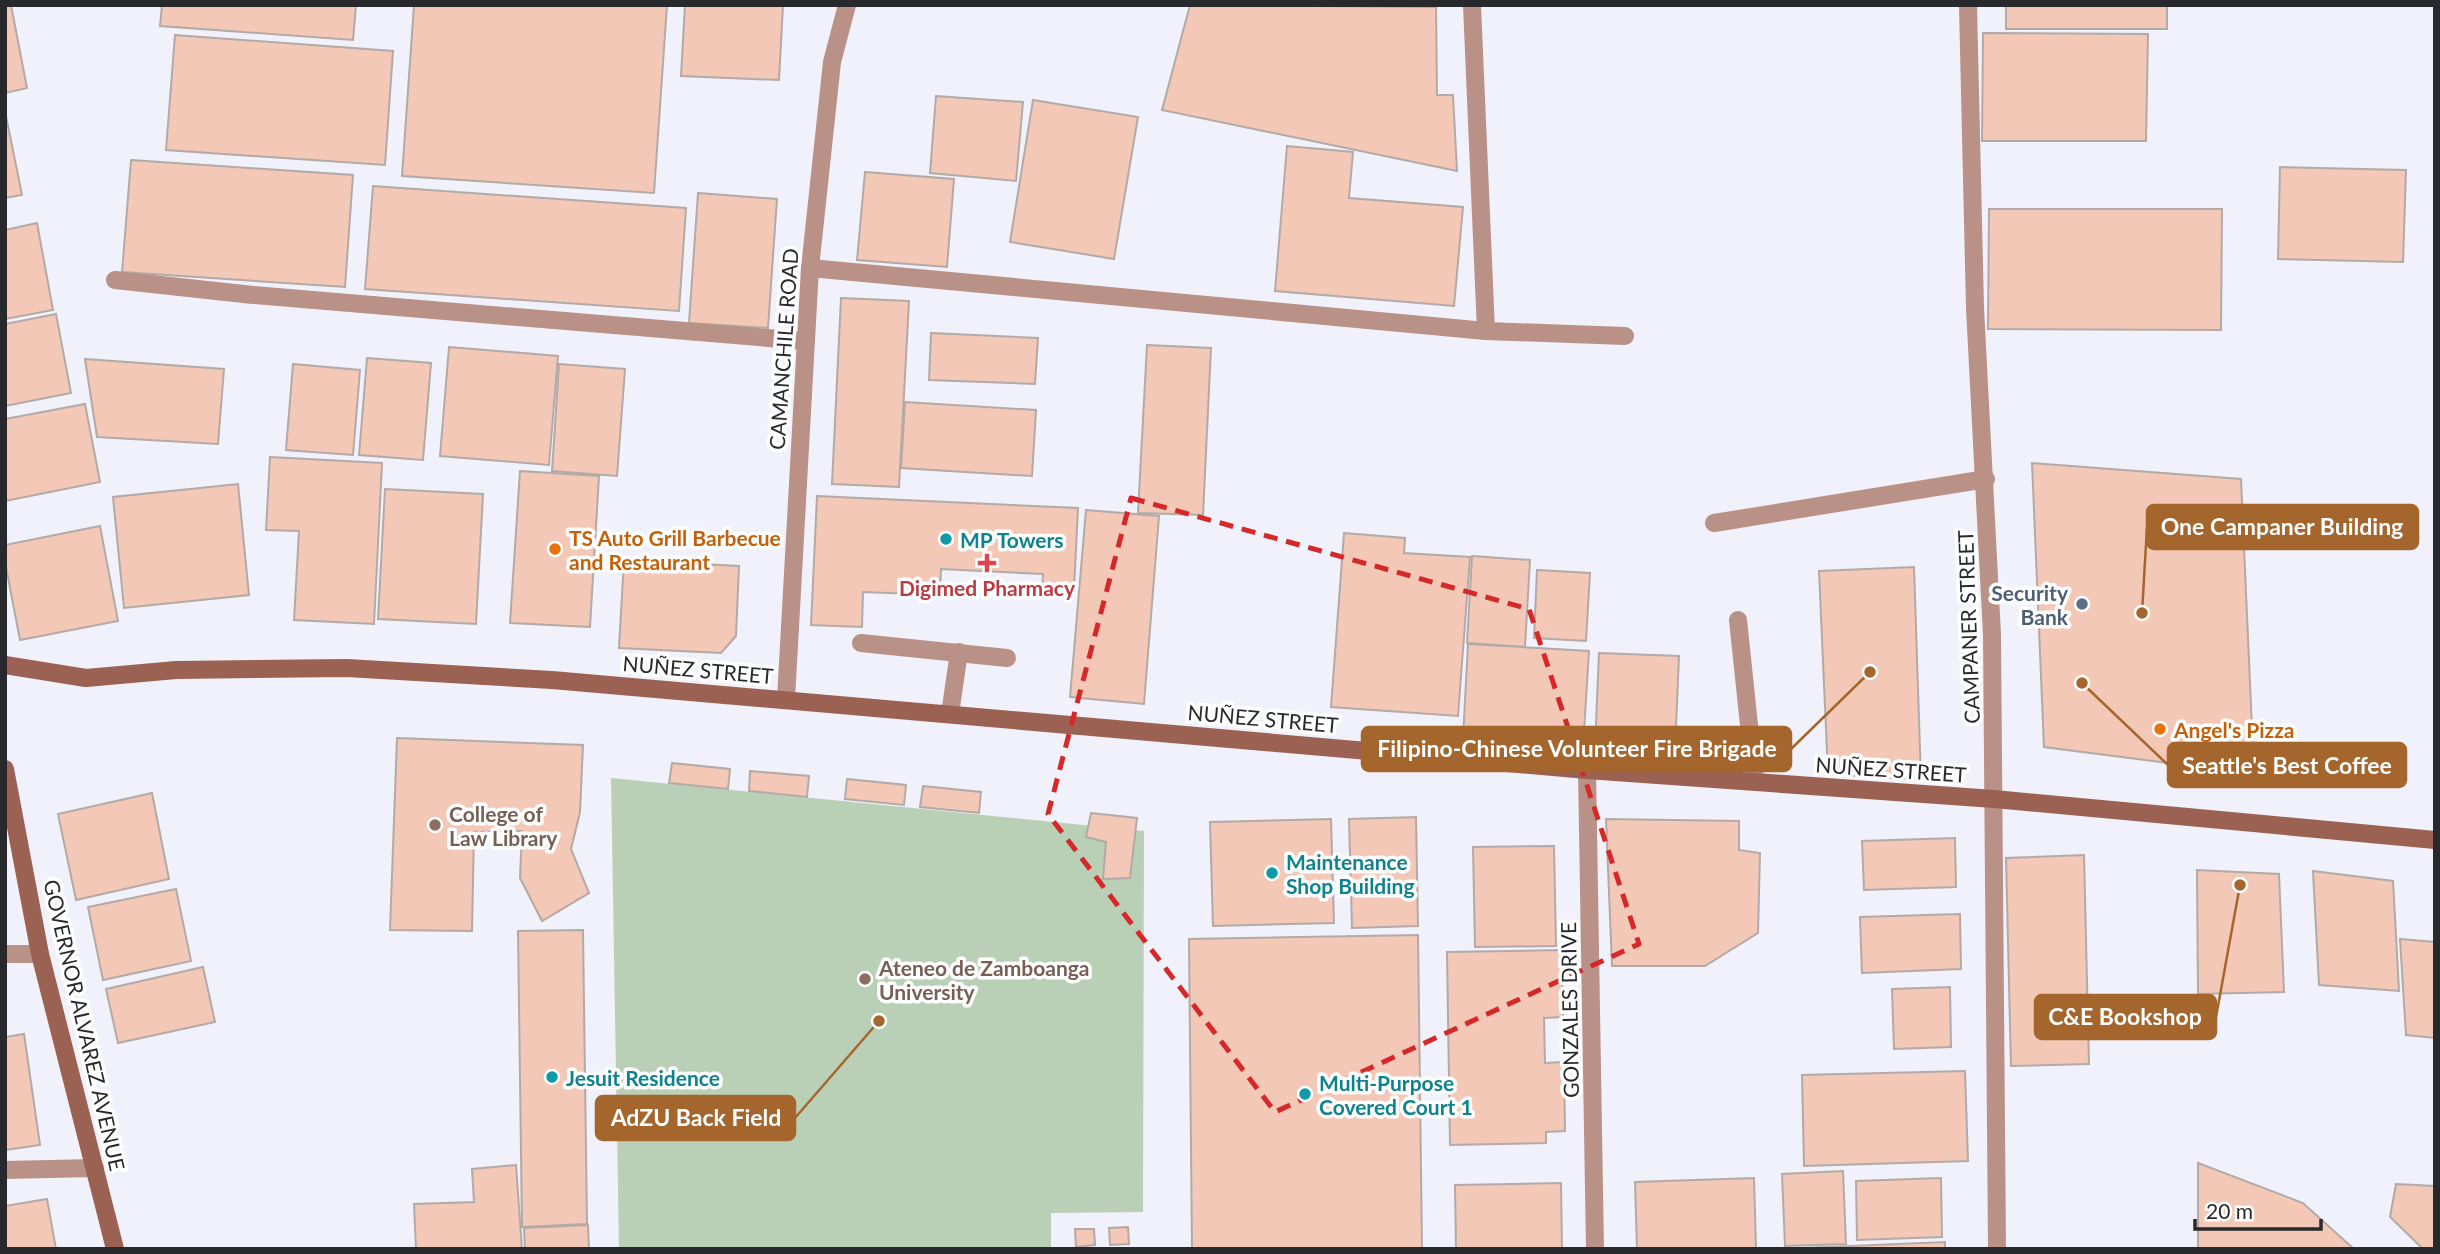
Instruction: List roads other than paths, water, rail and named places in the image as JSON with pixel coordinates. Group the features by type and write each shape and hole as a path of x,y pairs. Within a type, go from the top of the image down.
{"main road":[{"name":"NUÑEZ STREET","path":"5,664 86,678 177,670 347,668 786,699 1587,770 1994,799 2435,841"},
{"name":"GOVERNOR ALVAREZ AVENUE","path":"5,769 40,954 115,1249"}],"street":[{"name":"CAMANCHILE ROAD","path":"786,699 810,268 832,62 847,5"},
{"path":"1472,5 1486,331"},
{"name":"CAMPANER STREET","path":"1968,5 1975,308 1986,479 1994,799 1997,1249"},
{"path":"810,268 1486,331 1625,336"},
{"path":"115,280 253,295 805,341"},
{"path":"1714,523 1986,479"},
{"path":"1738,620 1755,782"},
{"path":"862,643 1007,658"},
{"path":"950,714 959,652"},
{"name":"GONZALES DRIVE","path":"1587,770 1595,1249"},
{"path":"5,954 40,954"},
{"path":"5,1170 95,1168"}],"place":[{"name":"MP Towers","path":"946,539"},
{"name":"TS Auto Grill Barbecue and Restaurant","path":"555,549"},
{"name":"Digimed Pharmacy","path":"987,563"},
{"name":"Security Bank","path":"2082,604"},
{"name":"One Campaner Building","path":"2142,613"},
{"name":"Filipino-Chinese Volunteer Fire Brigade","path":"1870,672"},
{"name":"Seattle's Best Coffee","path":"2082,683"},
{"name":"Angel's Pizza","path":"2160,729"},
{"name":"College of Law Library","path":"435,825"},
{"name":"Maintenance Shop Building","path":"1272,873"},
{"name":"C&E Bookshop","path":"2240,885"},
{"name":"Ateneo de Zamboanga University","path":"865,979"},
{"name":"AdZU Back Field","path":"879,1021"},
{"name":"Jesuit Residence","path":"552,1077"},
{"name":"Multi-Purpose Covered Court 1","path":"1305,1094"}]}
